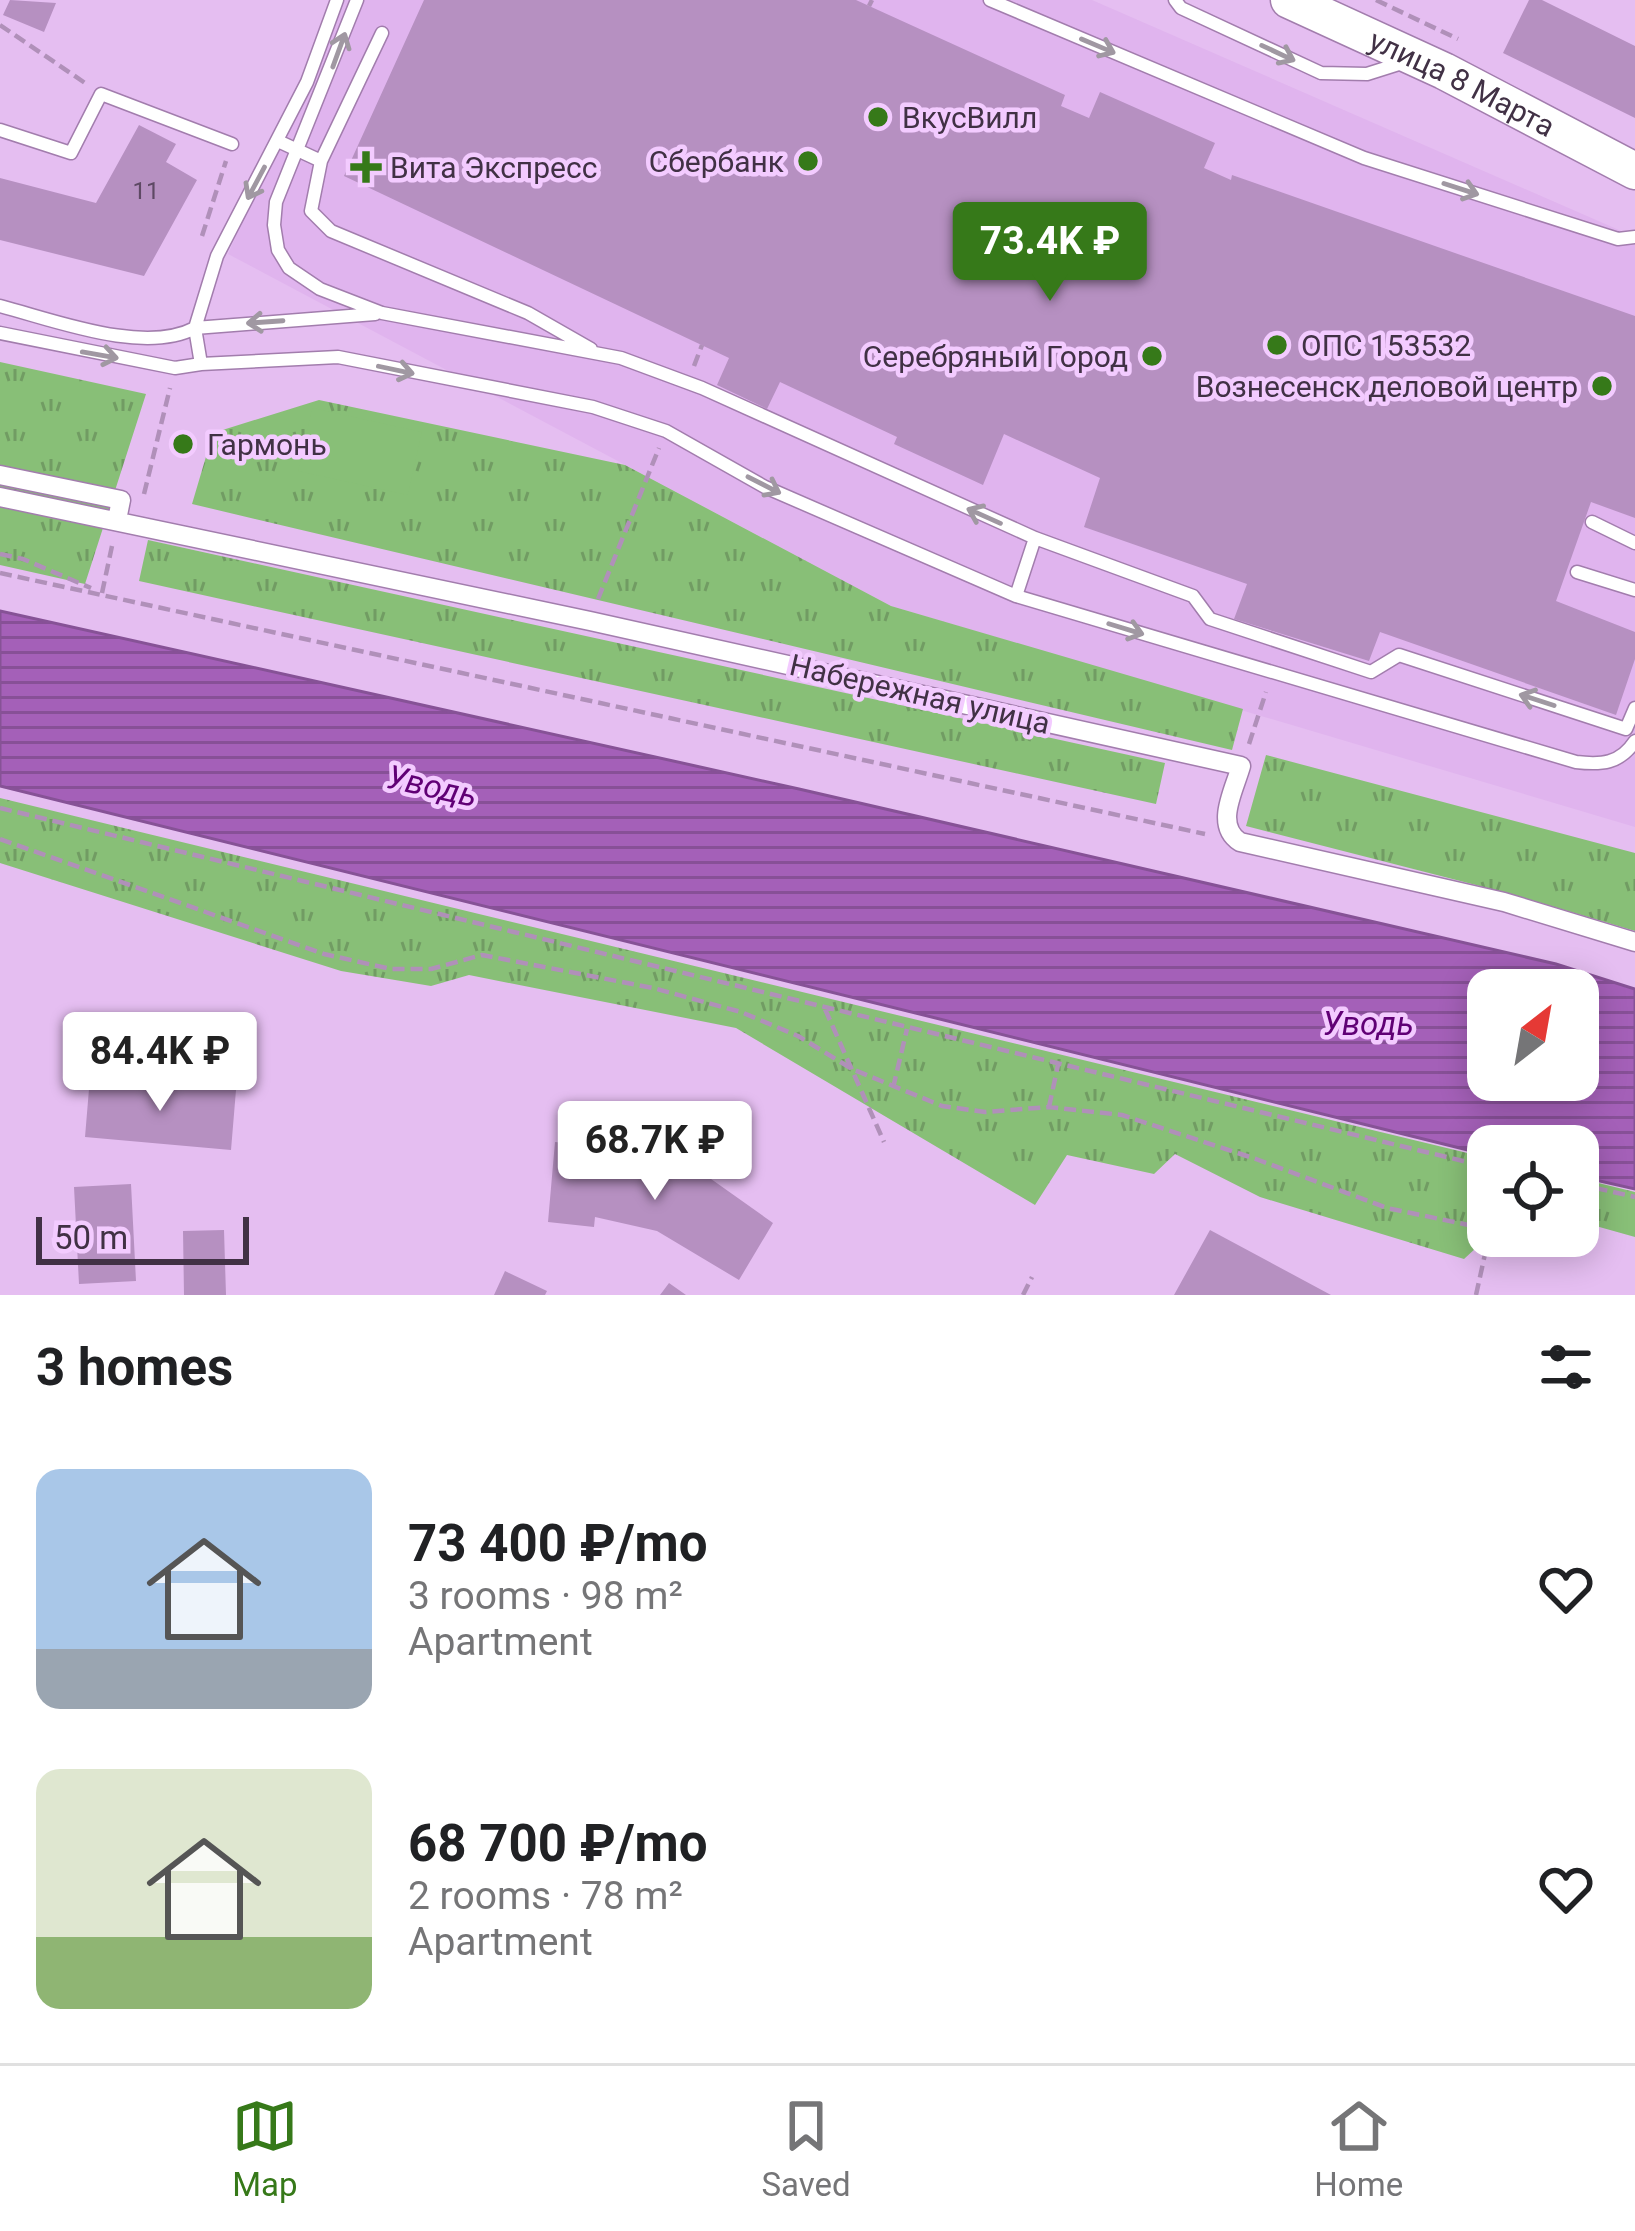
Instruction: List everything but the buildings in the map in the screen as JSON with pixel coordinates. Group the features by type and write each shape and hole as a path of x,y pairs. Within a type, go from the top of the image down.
{"main road":[{"name":"улица 8 Марта","path":"1289,0 1417,58 1635,171"}],"street":[{"name":"Набережная улица","path":"0,475 121,500 127,522"},
{"name":"Набережная улица","path":"0,497 590,621 1241,766"},
{"path":"1241,766 1225,821 1231,836 1240,842 1504,902 1635,941"}],"lane":[{"path":"201,364 196,328 217,256 307,82 337,0"},
{"path":"357,0 276,202 278,250 304,280 382,314 621,358 1035,538 1193,596 1210,619 1280,645 1371,672 1400,655 1632,734"},
{"path":"990,0 1364,158 1618,238 1635,237"},
{"path":"1175,0 1181,8 1321,73 1367,74 1417,58"},
{"path":"382,32 322,160 311,211 331,231 528,313 597,353"},
{"path":"0,130 71,153 101,94 232,144"},
{"path":"278,141 322,160"},
{"path":"0,306 116,336 178,337 196,328 382,314"},
{"path":"0,333 175,368 338,357 593,407 666,431 765,487 1016,596 1576,762 1608,764 1628,752 1635,708"},
{"path":"1592,522 1635,543"},
{"path":"1016,596 1035,538"},
{"path":"1577,572 1635,590"}],"path":[{"path":"0,25 101,94"},
{"path":"197,252 232,144"},
{"path":"687,383 702,345"},
{"path":"102,593 175,368"},
{"path":"590,621 666,431"},
{"path":"0,554 102,593"},
{"path":"0,573 1240,842"},
{"path":"1241,766 1272,674"},
{"path":"0,808 1467,1162"},
{"path":"0,839 323,954 391,970 431,969 482,955 652,988 741,1012 798,1036 892,1088 942,1106 985,1112 1048,1107 1122,1115 1387,1208 1467,1228"},
{"path":"824,1009 884,1142"},
{"path":"892,1088 907,1029"},
{"path":"1048,1107 1058,1065"},
{"path":"1599,1189 1635,1197"},
{"path":"1476,1295 1484,1257"},
{"path":"1023,1295 1033,1277"}],"shaded area":[{"name":"Серебряный Город","path":"339,0 1092,0 1635,237 1635,827 891,606 228,254"}],"green space":[{"path":"0,362 146,394 85,584 0,565"},
{"path":"319,400 625,465 891,606 1243,709 1232,750 192,504 213,433"},
{"path":"312,408 422,432 408,495 298,471"},
{"path":"148,540 1165,763 1156,804 139,581"},
{"path":"1266,755 1635,853 1635,931 1246,826"},
{"path":"0,798 1467,1153 1467,1256 1260,1197 1175,1154 1154,1174 1067,1155 1035,1205 736,1028 469,975 431,986 341,971 0,863"},
{"path":"1599,1183 1635,1192 1635,1237 1599,1227"}],"water":[{"name":"Уводь","path":"0,611 799,789 1572,969 1467,969 1467,1101 1599,1101 1599,978 1635,989 1635,1189 1599,1181 1599,1125 1467,1125 1467,1150 0,786"}],"place":[{"name":"ВкусВилл","path":"878,117"},
{"name":"Сбербанк","path":"808,161"},
{"name":"Вита Экспресс","path":"366,167"},
{"name":"ОПС 153532","path":"1277,345"},
{"name":"Серебряный Город","path":"1152,356"},
{"name":"Вознесенск деловой центр","path":"1602,386"},
{"name":"Гармонь","path":"183,444"}]}
